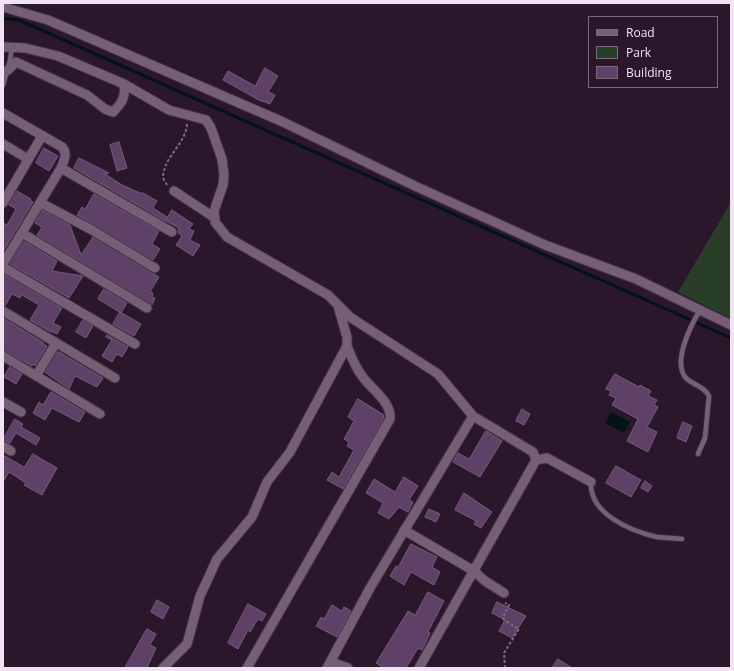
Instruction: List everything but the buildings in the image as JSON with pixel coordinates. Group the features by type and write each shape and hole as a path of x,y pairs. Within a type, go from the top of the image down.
{"street":[{"path":"3,7 48,20 283,122 416,186 545,245 636,279 699,312 731,324"},
{"path":"8,47 25,48 58,56 124,84 169,110 206,120 211,128 222,159 224,174 223,185 217,197 214,211 215,218 220,229 227,237 328,295 350,317 438,374 473,416 530,449 536,460"},
{"path":"8,70 16,62 87,95 105,109 113,112 124,99 126,94 124,84"},
{"path":"3,113 65,150 66,154 61,168 3,264"},
{"path":"3,203 42,136"},
{"path":"3,144 28,159"},
{"path":"61,168 172,232"},
{"path":"174,191 215,218"},
{"path":"41,202 92,230 155,268"},
{"path":"22,233 147,308"},
{"path":"3,267 135,344"},
{"path":"247,668 390,420 390,414 387,407 362,377 354,364 347,346 347,337 338,306"},
{"path":"3,311 115,378"},
{"path":"36,376 56,343"},
{"path":"163,668 187,644 200,596 217,560 252,517 267,482 290,452 347,346"},
{"path":"3,356 100,414"},
{"path":"4,405 21,412"},
{"path":"348,668 329,665 404,530 473,416"},
{"path":"3,446 11,451"},
{"path":"536,460 547,458 591,482"},
{"path":"419,668 536,460"},
{"path":"404,530 474,571 502,592"}],"lane":[{"path":"3,85 8,70 8,47"},
{"path":"698,454 704,442 710,401 707,392 687,379 682,372 683,350 699,312"},
{"path":"591,482 593,499 600,508 618,522 639,532 658,537 682,539"}],"path":[{"path":"174,191 164,182 163,173 186,131 186,114"},
{"path":"502,592 500,600 509,605 503,617 504,620 519,629 504,653 505,668"}],"green space":[{"path":"731,202 731,319 678,292"}],"shaded area":[{"path":"611,412 630,422 624,433 605,423"}],"waterway":[{"path":"3,18 18,20 37,28 731,338"}]}
